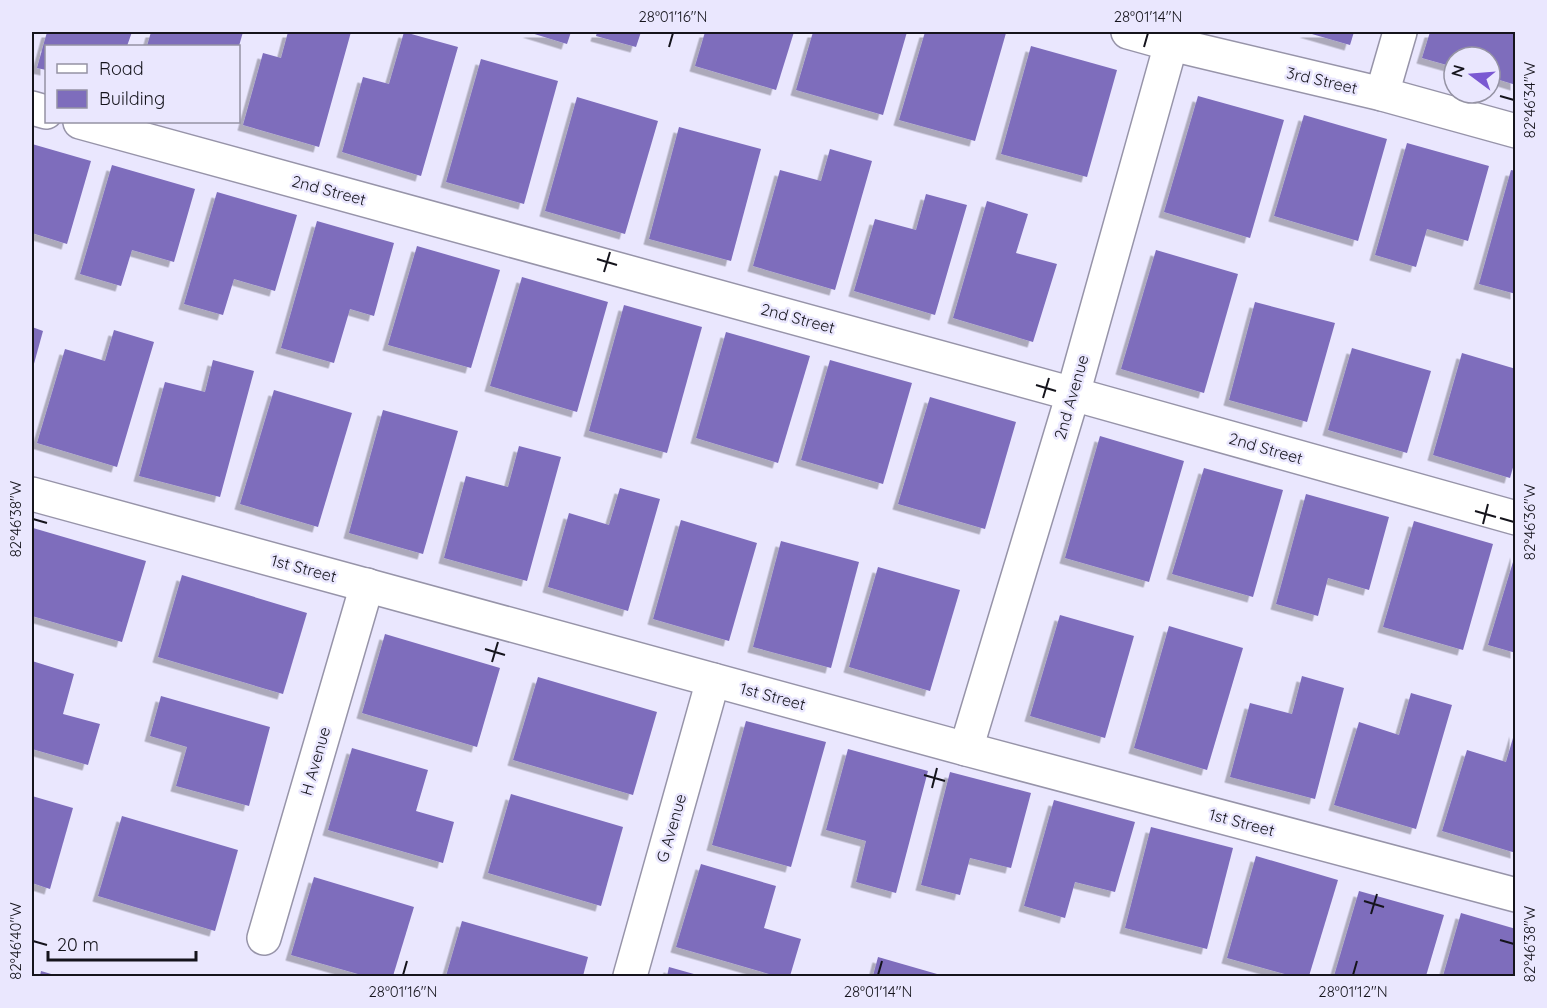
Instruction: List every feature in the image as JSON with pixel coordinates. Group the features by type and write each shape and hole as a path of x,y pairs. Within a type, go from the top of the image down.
{"street":[{"name":"3rd Street","path":"1128,32 1382,94 1515,131"},
{"path":"1382,94 1400,32"},
{"name":"2nd Avenue","path":"966,749 1072,394 1171,44"},
{"name":"2nd Street","path":"84,123 1515,518"},
{"name":"1st Street","path":"32,494 966,749 1515,895"},
{"name":"H Avenue","path":"264,938 366,585"},
{"name":"G Avenue","path":"630,976 713,680"}],"building":[{"path":"47,32 132,32 127,45 45,45 45,70 37,68"},
{"path":"151,32 243,32 239,45 147,45"},
{"path":"288,32 351,32 319,147 243,125 263,53 281,58"},
{"path":"404,32 458,47 421,176 342,152 363,77 389,84"},
{"path":"528,32 571,32 567,44"},
{"path":"597,32 641,32 636,47 596,36"},
{"path":"705,32 794,32 776,90 695,66"},
{"path":"813,32 907,32 883,115 796,90"},
{"path":"925,32 1006,33 975,141 899,120"},
{"path":"1305,32 1354,32 1350,45"},
{"path":"1430,32 1516,32 1516,85 1502,81 1502,45 1442,45 1442,64 1422,58"},
{"path":"1031,46 1117,70 1087,177 1001,154"},
{"path":"481,59 558,81 524,204 446,182"},
{"path":"1198,96 1284,120 1250,238 1164,212"},
{"path":"577,97 658,121 625,234 545,211"},
{"path":"1304,115 1387,139 1358,241 1274,216"},
{"path":"679,127 761,149 731,261 649,239"},
{"path":"1407,143 1489,166 1468,241 1427,229 1416,267 1375,255"},
{"path":"32,144 91,161 67,244 32,233"},
{"path":"830,149 872,161 835,290 753,266 780,170 821,181"},
{"path":"112,165 195,189 174,262 132,250 121,286 80,274"},
{"path":"1511,170 1516,171 1516,294 1479,284"},
{"path":"217,192 297,215 275,291 234,279 223,315 184,304"},
{"path":"926,194 967,205 935,315 854,291 875,219 916,230"},
{"path":"987,201 1028,214 1016,253 1057,264 1033,342 953,318"},
{"path":"317,221 394,243 374,316 350,309 334,363 281,348"},
{"path":"417,246 500,270 471,368 388,345"},
{"path":"1156,250 1238,274 1204,393 1121,369"},
{"path":"522,277 608,302 577,412 490,386"},
{"path":"1255,302 1335,323 1307,422 1229,400"},
{"path":"624,305 702,327 667,453 589,431"},
{"path":"32,327 43,331 32,371"},
{"path":"114,330 154,342 117,467 37,443 65,349 105,361"},
{"path":"726,332 810,356 778,463 696,438"},
{"path":"1352,348 1431,371 1407,453 1328,430"},
{"path":"1462,353 1516,369 1516,457 1510,478 1433,455"},
{"path":"213,360 254,371 220,497 139,476 165,382 205,392"},
{"path":"830,360 912,383 883,484 801,460"},
{"path":"274,390 352,413 318,527 240,504"},
{"path":"930,397 1016,422 985,529 898,504"},
{"path":"383,410 458,431 423,554 349,533"},
{"path":"1100,436 1184,461 1149,582 1065,558"},
{"path":"519,446 561,457 527,581 444,558 466,476 508,487"},
{"path":"1204,468 1283,490 1253,597 1172,574"},
{"path":"620,488 660,499 628,611 548,587 569,513 609,525"},
{"path":"1306,494 1389,517 1369,590 1328,578 1318,616 1276,604"},
{"path":"681,520 757,543 729,641 653,619"},
{"path":"1414,521 1493,544 1463,650 1383,627"},
{"path":"33,528 146,561 122,642 32,616"},
{"path":"781,541 859,562 831,668 753,647"},
{"path":"1516,552 1516,653 1488,645"},
{"path":"878,567 960,590 930,691 849,667"},
{"path":"182,575 307,613 283,694 158,657"},
{"path":"1060,615 1134,636 1105,738 1030,716"},
{"path":"1169,626 1243,648 1207,770 1134,748"},
{"path":"385,634 500,668 477,747 362,713"},
{"path":"32,661 74,674 63,714 100,724 88,765 32,749"},
{"path":"1302,676 1344,688 1315,799 1230,777 1250,703 1292,714"},
{"path":"538,677 657,712 633,795 513,760"},
{"path":"1411,693 1452,705 1416,829 1334,805 1359,722 1399,735"},
{"path":"161,696 270,727 249,806 176,786 187,747 150,736"},
{"path":"746,721 826,742 791,867 712,845"},
{"path":"1515,731 1516,853 1442,831 1467,750 1506,762"},
{"path":"352,748 428,770 416,811 454,822 443,863 328,830"},
{"path":"848,749 928,771 896,893 856,882 866,841 826,830"},
{"path":"950,772 1031,793 1011,868 970,858 960,895 921,885"},
{"path":"511,794 623,827 601,906 488,873"},
{"path":"32,796 73,808 50,889 32,883"},
{"path":"1054,800 1135,822 1115,892 1075,882 1065,918 1024,906"},
{"path":"122,816 238,850 215,931 98,896"},
{"path":"1151,827 1233,848 1207,949 1125,928"},
{"path":"1256,856 1338,880 1309,976 1292,976 1227,958"},
{"path":"701,864 776,886 764,928 801,939 790,976 776,976 676,947"},
{"path":"314,877 414,907 393,976 365,976 291,955"},
{"path":"1359,891 1444,915 1426,976 1334,976"},
{"path":"1461,913 1516,929 1516,976 1443,976"},
{"path":"462,921 588,957 583,976 446,976"},
{"path":"878,957 944,976 873,976"},
{"path":"669,967 701,976 667,976"},
{"path":"41,971 58,976 40,976"}]}
